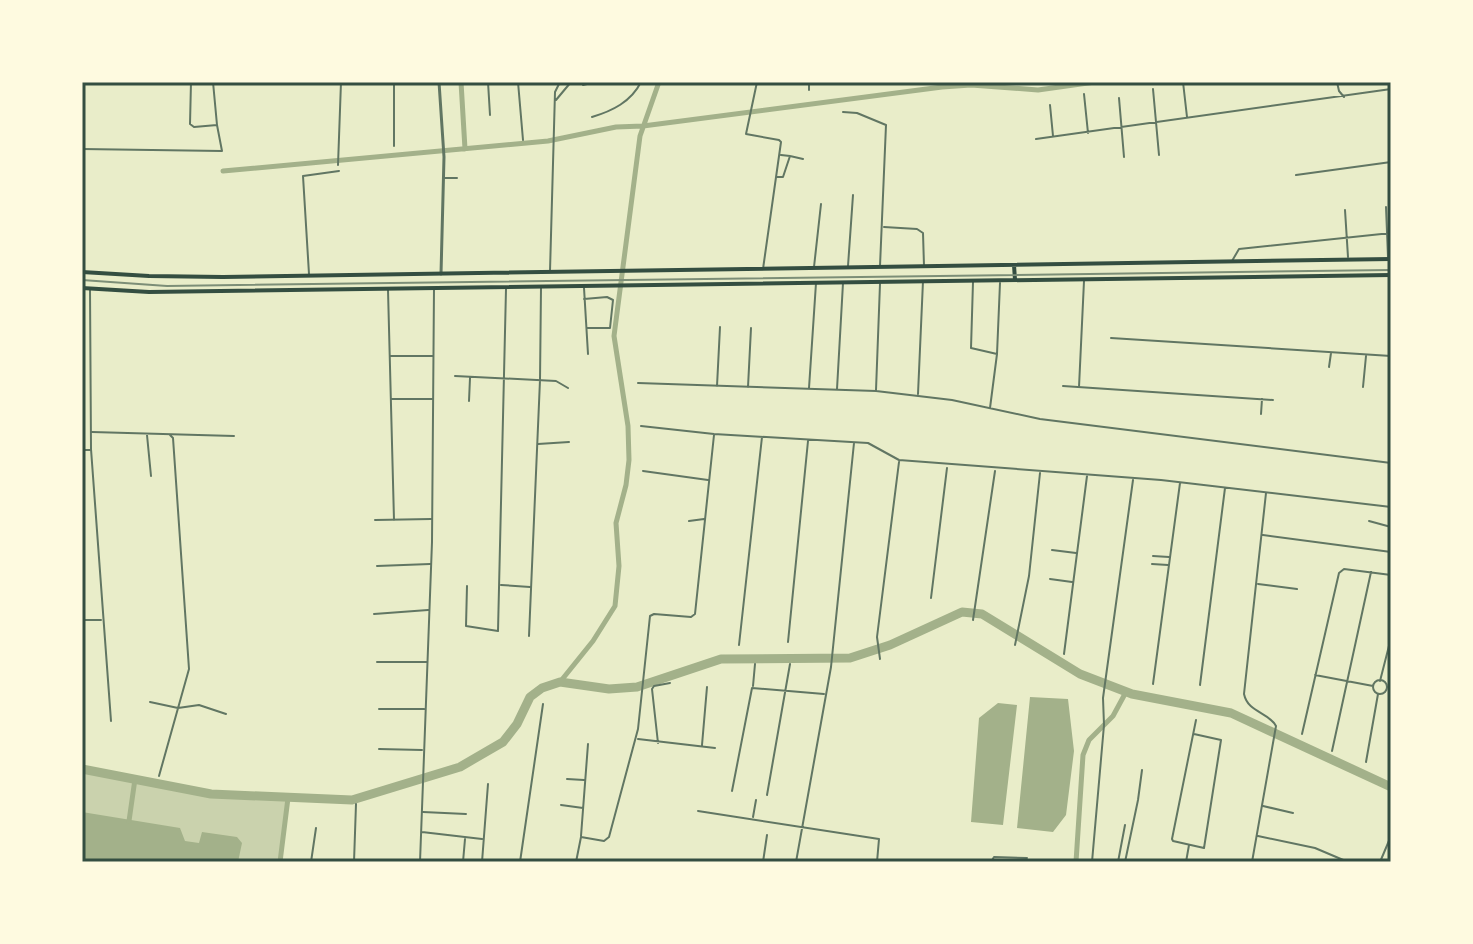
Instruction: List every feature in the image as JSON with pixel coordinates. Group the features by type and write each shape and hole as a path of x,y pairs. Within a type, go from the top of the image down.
{"main road":[{"path":"82,272 149,276 309,276 1390,259"},
{"path":"1014,265 1015,280"},
{"path":"82,288 149,292 1391,275"}],"street":[{"path":"191,82 190,124 194,127 217,125"},
{"path":"82,149 222,151 213,82"},
{"path":"338,165 341,82"},
{"path":"394,82 394,146"},
{"path":"439,82 444,157 441,274"},
{"path":"488,82 490,115"},
{"path":"518,82 523,140"},
{"path":"550,273 556,88 560,82"},
{"path":"556,101 571,82"},
{"path":"583,85 595,82"},
{"path":"592,117 616,108 635,92 641,82"},
{"path":"757,82 746,134 781,142 763,270"},
{"path":"809,82 809,90"},
{"path":"1183,82 1187,119"},
{"path":"1337,82 1345,98"},
{"path":"1153,89 1159,155"},
{"path":"1036,139 1345,98 1391,89"},
{"path":"1084,94 1088,133"},
{"path":"1119,98 1124,157"},
{"path":"1050,105 1053,137"},
{"path":"843,112 857,113 886,125 880,267"},
{"path":"780,155 803,159"},
{"path":"776,177 786,175 790,156"},
{"path":"1296,175 1391,162"},
{"path":"309,276 303,176 339,171"},
{"path":"443,178 457,178"},
{"path":"847,268 853,195"},
{"path":"814,269 821,204"},
{"path":"1386,207 1390,259"},
{"path":"1345,210 1348,259"},
{"path":"883,227 917,229 923,233 924,267"},
{"path":"1232,262 1239,249 1390,233"},
{"path":"990,409 997,354 1000,280"},
{"path":"1079,388 1084,280"},
{"path":"918,395 923,281"},
{"path":"973,281 971,348 997,354"},
{"path":"876,391 881,282"},
{"path":"809,389 816,283"},
{"path":"837,390 843,283"},
{"path":"529,636 541,287"},
{"path":"584,287 588,354"},
{"path":"420,862 430,610 434,288"},
{"path":"467,586 466,626 496,631 500,628 506,288"},
{"path":"90,289 90,432 111,721"},
{"path":"388,289 394,520"},
{"path":"584,299 607,297 613,300 610,328 587,328"},
{"path":"717,387 720,327"},
{"path":"748,388 751,328"},
{"path":"1111,338 1391,356"},
{"path":"1329,367 1331,352"},
{"path":"1363,387 1366,354"},
{"path":"390,356 434,356"},
{"path":"455,376 559,381 568,388"},
{"path":"469,401 470,377"},
{"path":"638,383 918,395 1040,419 1391,463"},
{"path":"1063,386 1273,400"},
{"path":"391,399 433,399"},
{"path":"1261,414 1262,399"},
{"path":"641,426 714,434 868,443 899,460 947,466 1133,478 1391,507"},
{"path":"90,432 234,436"},
{"path":"147,434 151,476"},
{"path":"581,837 608,840 637,739 650,616 691,617 695,614 714,434"},
{"path":"159,776 189,669 177,473 173,438 170,435"},
{"path":"739,645 762,437"},
{"path":"788,642 808,439"},
{"path":"537,444 569,442"},
{"path":"796,862 831,667 854,443"},
{"path":"82,450 91,449"},
{"path":"880,659 877,637 899,460"},
{"path":"931,598 947,466"},
{"path":"973,620 995,469"},
{"path":"643,471 709,480"},
{"path":"1015,645 1029,576 1040,472"},
{"path":"1064,654 1087,475"},
{"path":"1092,862 1104,692 1133,478"},
{"path":"1153,684 1180,483"},
{"path":"1200,685 1225,487"},
{"path":"1252,862 1276,726 1274,721 1249,706 1244,694 1266,491"},
{"path":"375,520 432,519"},
{"path":"689,521 705,519"},
{"path":"1369,521 1391,527"},
{"path":"1262,535 1391,552"},
{"path":"1052,550 1077,553"},
{"path":"1153,556 1170,557"},
{"path":"377,566 431,564"},
{"path":"1152,564 1169,565"},
{"path":"1302,734 1339,573 1344,569 1391,575"},
{"path":"1332,751 1371,572"},
{"path":"1050,579 1073,582"},
{"path":"1257,584 1297,589"},
{"path":"501,585 531,587"},
{"path":"374,614 430,610"},
{"path":"82,620 103,620"},
{"path":"1373,686 1380,681 1391,638"},
{"path":"377,662 428,662"},
{"path":"732,791 755,664"},
{"path":"767,795 790,664"},
{"path":"1314,675 1373,686 1378,694 1366,762"},
{"path":"1380,681 1385,684 1386,690"},
{"path":"658,743 652,689 670,683"},
{"path":"702,746 707,687"},
{"path":"752,688 825,694"},
{"path":"1378,694 1386,690 1391,692"},
{"path":"150,702 178,708 199,705 226,714"},
{"path":"520,862 543,704"},
{"path":"379,709 425,709"},
{"path":"1194,734 1221,740 1204,848 1172,839 1196,720"},
{"path":"637,739 715,748"},
{"path":"576,862 581,837 588,744"},
{"path":"379,749 423,750"},
{"path":"1125,862 1142,770"},
{"path":"567,779 585,780"},
{"path":"482,862 488,784"},
{"path":"753,818 756,800"},
{"path":"354,862 356,804"},
{"path":"561,805 583,808"},
{"path":"1262,806 1293,813"},
{"path":"698,811 879,839 877,862"},
{"path":"422,812 466,814"},
{"path":"1118,862 1125,825"},
{"path":"311,862 316,828"},
{"path":"422,832 483,839"},
{"path":"763,862 767,835"},
{"path":"1257,835 1315,848 1348,862"},
{"path":"1380,862 1391,836"},
{"path":"463,862 465,837"},
{"path":"1186,862 1189,845"},
{"path":"991,862 994,857 1027,858"}],"shaded area":[{"path":"1030,697 1068,699 1074,751 1066,815 1053,832 1017,828"},
{"path":"998,703 1017,705 1003,825 971,822 979,718"},
{"path":"82,769 211,794 288,798 280,862 82,862"},
{"path":"82,812 180,828 185,841 199,843 202,832 237,837 242,843 238,862 82,862"}],"waterway":[{"path":"461,82 465,149"},
{"path":"560,682 593,641 615,606 619,566 616,523 629,460 628,426 614,336 640,136 659,82"},
{"path":"223,171 548,141 616,127 942,87 971,85 1038,90 1095,82"},
{"path":"82,769 211,794 352,800 460,767 503,742 517,724 530,697 542,688 560,682 609,689 637,687 721,659 850,658 890,645 962,612 982,614 1080,674 1132,694 1231,713 1391,787"},
{"path":"1076,862 1083,755 1089,740 1113,716 1126,692"},
{"path":"129,821 135,779"},
{"path":"280,862 288,798"}],"railway":[{"path":"82,280 167,286 1391,270"}]}
